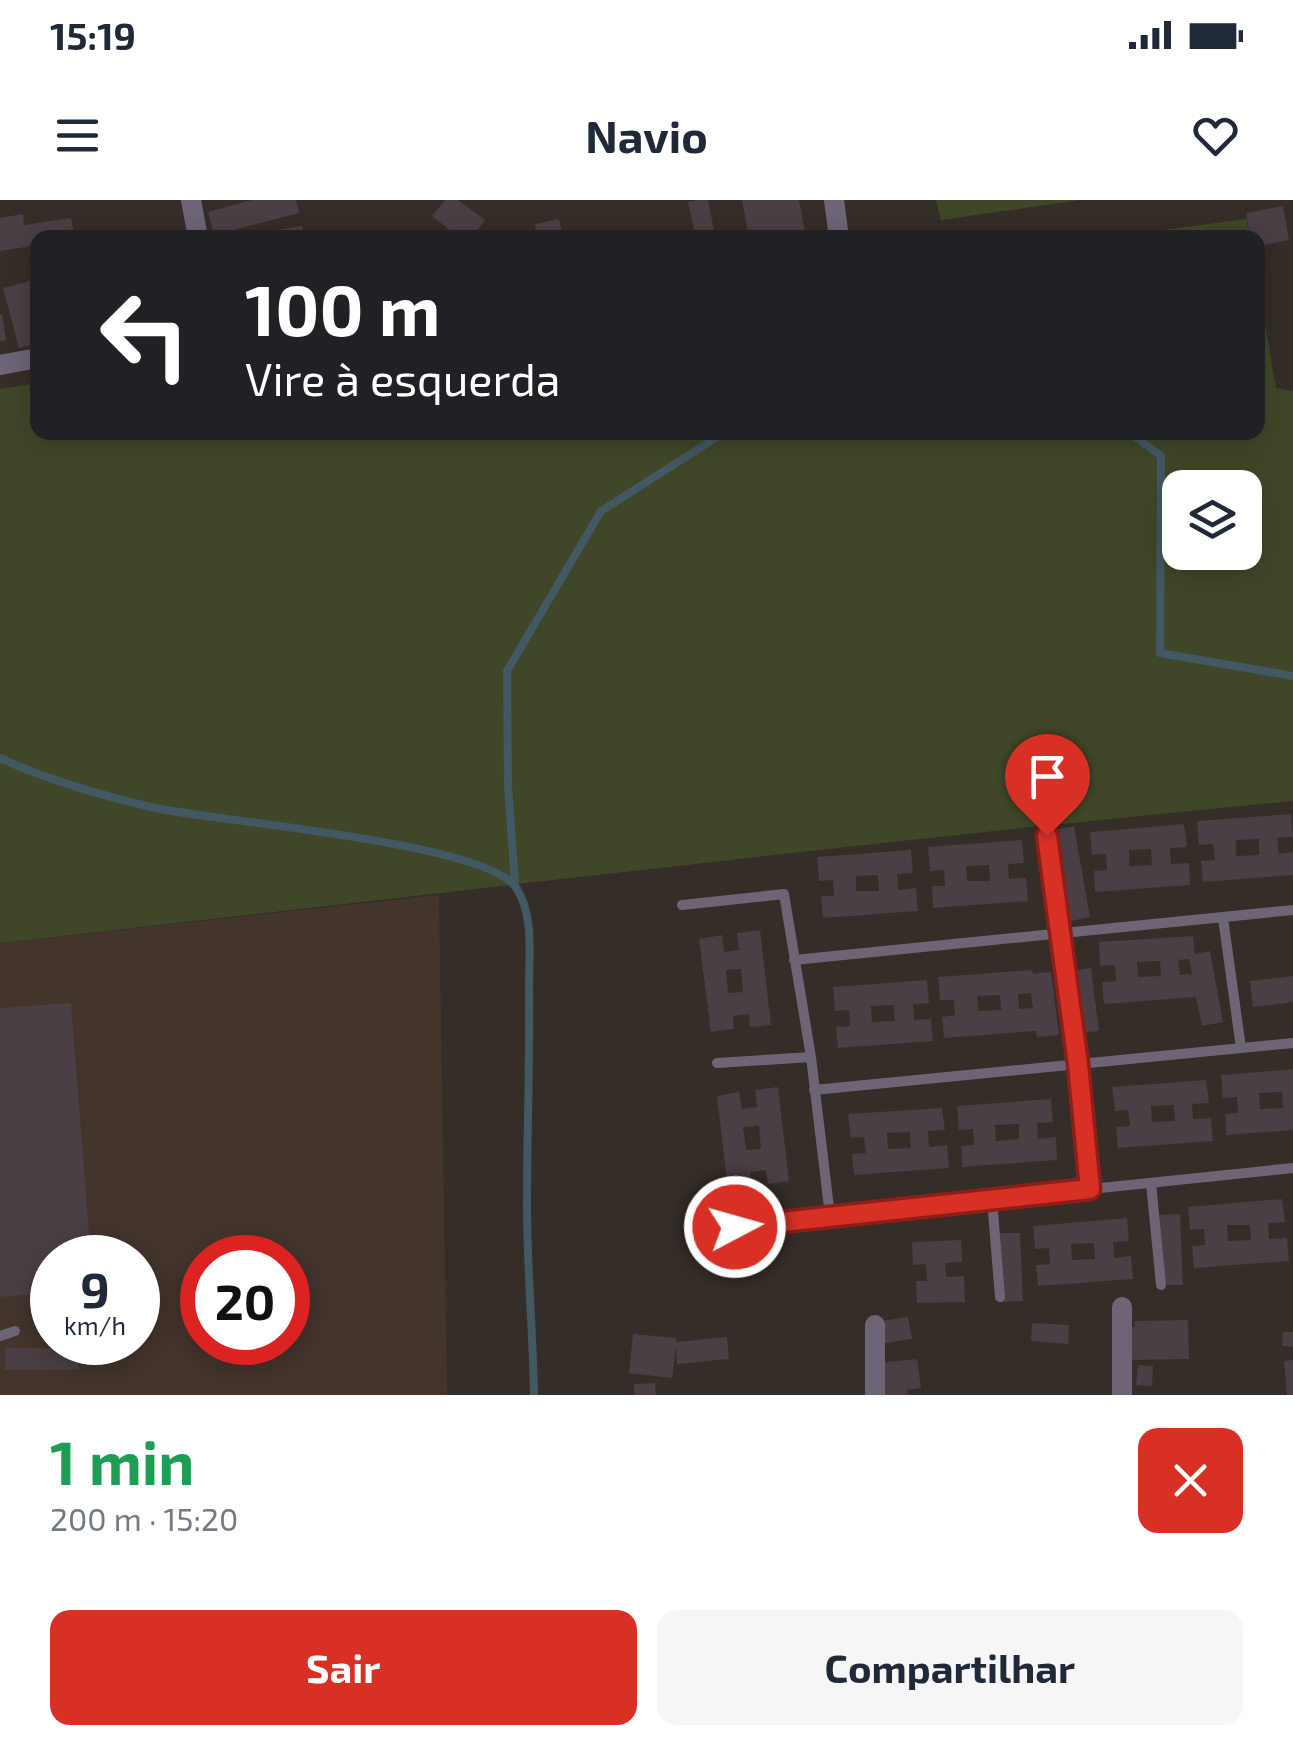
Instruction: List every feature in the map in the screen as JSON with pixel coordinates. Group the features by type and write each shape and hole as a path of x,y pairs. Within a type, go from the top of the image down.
{"street":[{"path":"191,200 197,230"},
{"path":"834,200 838,230"},
{"path":"0,364 30,359"},
{"path":"1122,1307 1122,1395"},
{"path":"874,1395 875,1325"}],"lane":[{"path":"1047,836 1078,1064 1090,1189"},
{"path":"682,905 784,894 811,1057 830,1216"},
{"path":"794,960 1293,910"},
{"path":"1223,918 1240,1048"},
{"path":"814,1090 1293,1043"},
{"path":"718,1063 811,1057"},
{"path":"735,1227 1293,1168"},
{"path":"1151,1183 1161,1285"},
{"path":"992,1200 1000,1297"},
{"path":"0,1336 15,1332"}],"shaded area":[{"path":"439,895 447,1395 0,1395 0,943"}],"green space":[{"path":"936,200 1080,200 941,220"},
{"path":"1246,219 1248,230 1163,230"},
{"path":"1265,324 1276,388 1293,391 1293,801 808,851 0,943 0,389 30,384 30,440 1265,440"}],"building":[{"path":"252,200 296,200 299,213 233,230 213,230 208,212"},
{"path":"445,200 458,200 485,220 478,230 450,230 432,216"},
{"path":"708,200 714,230 694,230 688,202"},
{"path":"742,200 799,200 805,230 748,230"},
{"path":"1283,206 1289,240 1265,245 1265,230 1249,230 1246,213"},
{"path":"23,214 24,225 71,218 73,230 30,230 30,246 0,251 0,218"},
{"path":"559,219 561,230 536,230 535,224"},
{"path":"30,281 30,345 19,348 3,288"},
{"path":"0,314 6,340 0,341"},
{"path":"1291,814 1293,837 1277,838 1279,854 1293,852 1293,875 1203,882 1201,861 1215,860 1213,844 1199,845 1197,821","holes":["1259,839 1259,855 1236,856 1236,840"]},
{"path":"1184,824 1187,847 1170,848 1171,864 1189,863 1190,885 1095,892 1094,871 1107,870 1106,854 1092,855 1090,832","holes":["1151,849 1152,865 1129,866 1129,850"]},
{"path":"1074,826 1090,917 1071,921 1055,830"},
{"path":"1022,840 1024,863 1008,864 1009,879 1026,878 1028,901 933,908 932,886 945,886 944,870 930,871 928,847","holes":["989,865 990,881 967,881 966,866"]},
{"path":"911,850 913,873 897,874 898,890 916,888 918,911 823,918 821,896 834,896 833,880 819,881 817,857","holes":["878,875 879,891 856,891 856,876"]},
{"path":"760,930 771,1025 750,1027 749,1014 733,1016 734,1029 711,1032 699,939 722,935 724,952 739,950 737,933","holes":["741,969 743,992 728,993 726,970"]},
{"path":"1193,936 1195,954 1210,951 1223,1022 1202,1026 1196,997 1104,1004 1102,982 1116,981 1115,965 1100,966 1099,942","holes":["1189,959 1192,974 1180,975 1178,960","1160,961 1161,976 1138,977 1137,962"]},
{"path":"1091,968 1099,1031 1077,1033 1070,971"},
{"path":"1051,972 1059,1035 1037,1037 1036,1031 944,1038 942,1017 955,1015 954,1000 940,1000 938,977","holes":["1031,993 1033,1008 1019,1009 1018,994","1000,995 1001,1010 978,1011 977,996"]},
{"path":"1293,976 1293,1002 1253,1007 1250,981"},
{"path":"927,980 929,1003 913,1004 914,1020 931,1019 933,1041 838,1048 836,1027 850,1026 849,1010 835,1011 833,987","holes":["894,1005 895,1021 872,1022 871,1006"]},
{"path":"71,1003 89,1235 30,1235 30,1295 0,1297 0,1008"},
{"path":"1293,1069 1293,1130 1226,1135 1225,1114 1238,1113 1237,1097 1223,1098 1221,1075","holes":["1282,1092 1283,1108 1260,1109 1259,1093"]},
{"path":"1206,1080 1209,1103 1192,1104 1193,1119 1211,1118 1213,1141 1118,1148 1116,1127 1130,1126 1128,1110 1115,1111 1112,1087","holes":["1174,1105 1175,1121 1152,1122 1151,1106"]},
{"path":"778,1087 789,1181 768,1184 766,1170 750,1172 752,1186 728,1189 717,1096 739,1092 742,1109 757,1107 755,1090","holes":["759,1126 761,1149 746,1150 743,1127"]},
{"path":"1051,1099 1053,1122 1037,1123 1038,1139 1056,1137 1057,1160 962,1167 961,1146 974,1145 973,1129 959,1130 957,1106","holes":["1019,1124 1019,1139 996,1141 995,1125"]},
{"path":"942,1108 945,1130 928,1131 929,1147 947,1145 949,1168 854,1175 852,1154 866,1153 864,1137 851,1138 848,1114","holes":["910,1132 911,1148 888,1149 887,1133"]},
{"path":"1282,1199 1285,1222 1268,1223 1269,1239 1287,1238 1289,1261 1194,1268 1192,1246 1205,1245 1204,1229 1190,1230 1188,1207","holes":["1227,1225 1250,1225 1251,1240 1228,1241"]},
{"path":"1180,1214 1183,1285 1162,1285 1159,1215"},
{"path":"1127,1218 1129,1241 1113,1242 1114,1258 1131,1256 1133,1279 1038,1286 1036,1265 1050,1264 1049,1248 1035,1249 1033,1226","holes":["1094,1243 1095,1259 1072,1260 1071,1244"]},
{"path":"999,1233 1020,1233 1023,1301 1001,1302"},
{"path":"961,1240 962,1262 945,1263 946,1277 964,1276 965,1302 917,1303 916,1281 927,1281 926,1264 913,1265 912,1242"},
{"path":"908,1317 912,1339 879,1344 875,1322"},
{"path":"1188,1320 1189,1359 1132,1360 1134,1321"},
{"path":"1032,1323 1069,1325 1068,1344 1031,1341"},
{"path":"1283,1332 1293,1332 1293,1347 1282,1346"},
{"path":"633,1334 677,1338 676,1342 727,1337 729,1359 677,1364 676,1346 672,1378 629,1373"},
{"path":"5,1348 30,1348 30,1365 79,1365 79,1370 5,1370"},
{"path":"917,1359 921,1388 907,1390 908,1395 880,1395 876,1363"},
{"path":"1293,1360 1293,1395 1287,1395 1284,1361"},
{"path":"1138,1365 1153,1366 1152,1386 1136,1385"},
{"path":"655,1383 656,1395 634,1395 634,1384"}],"waterway":[{"path":"515,884 508,786 507,671 601,511 712,440"},
{"path":"1140,440 1161,456 1160,653 1293,676"},
{"path":"0,758 74,786 151,807 348,836 457,858 496,873 517,889 526,911 529,936 527,1206 534,1395"}],"route":[{"path":"735,1227 1090,1189 1078,1064 1047,836"}]}
